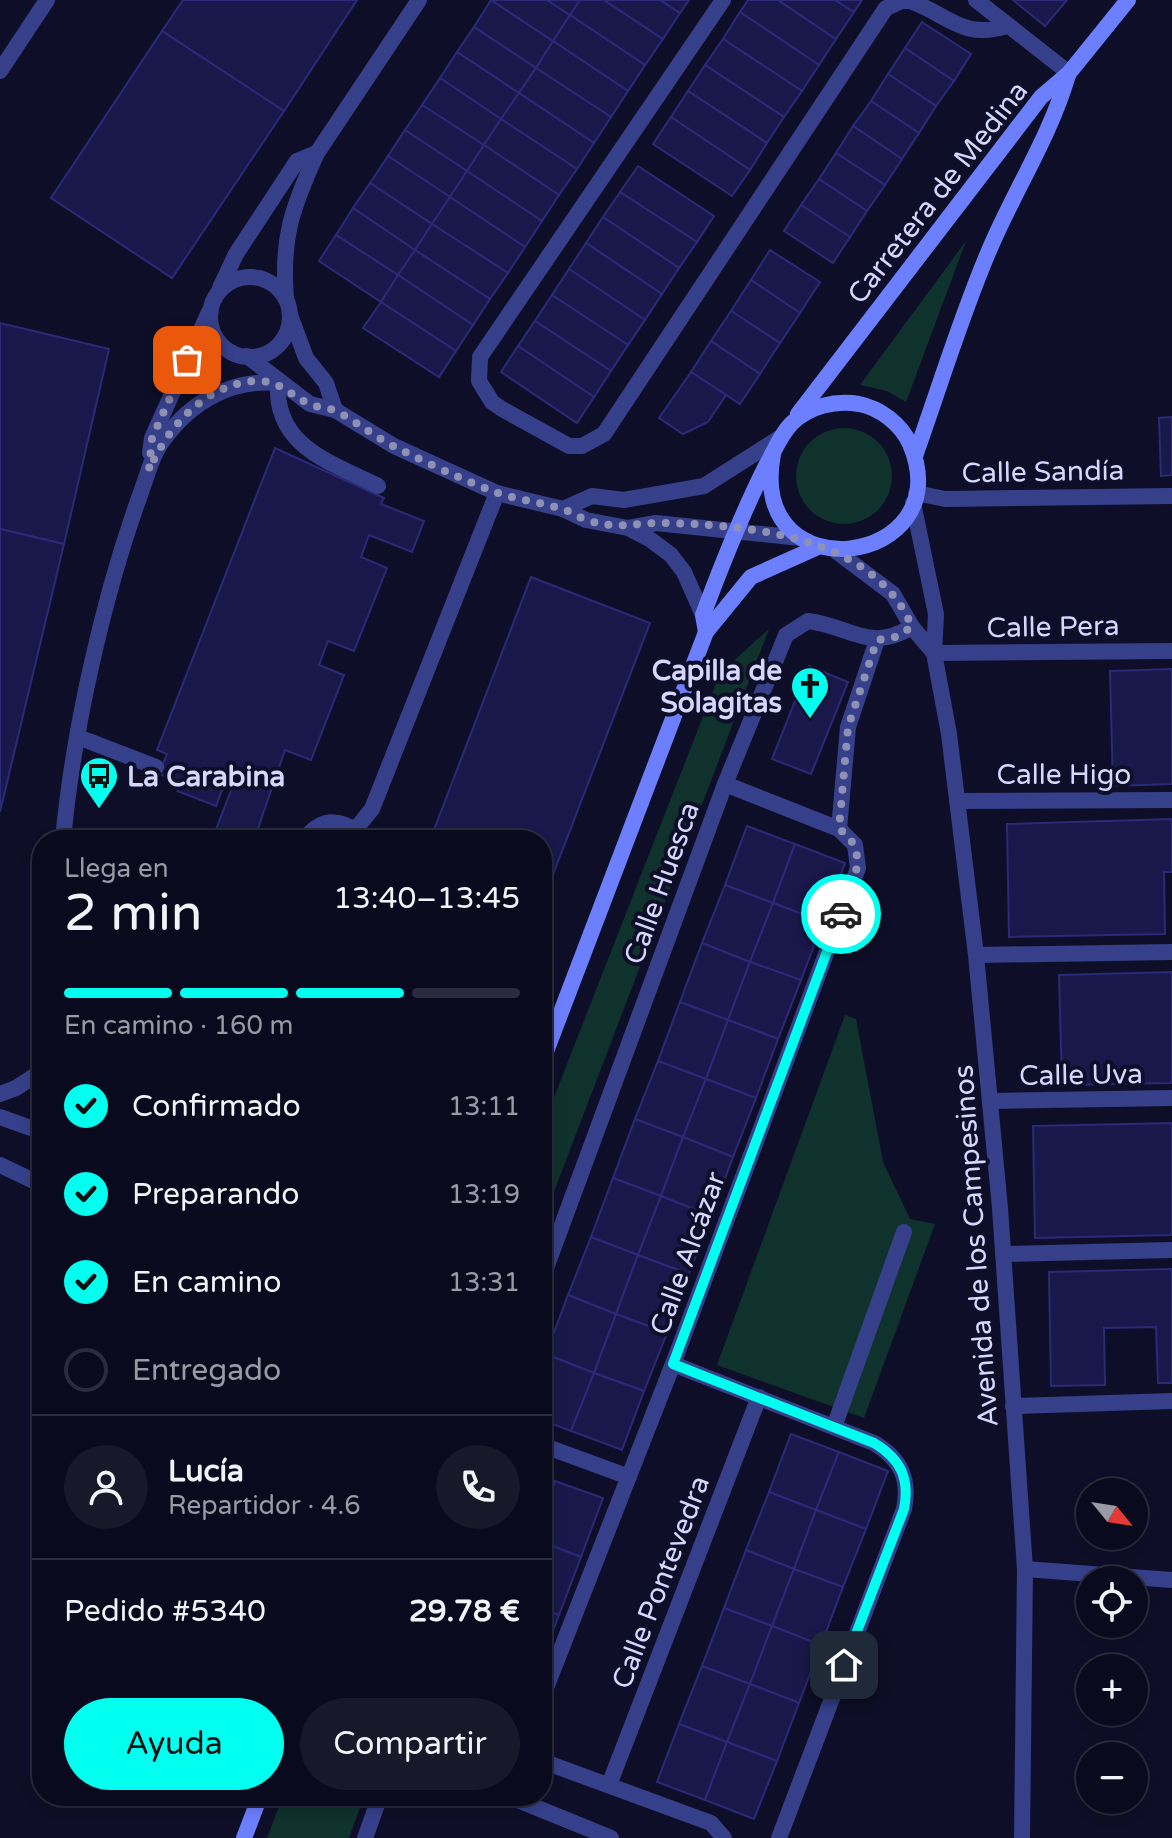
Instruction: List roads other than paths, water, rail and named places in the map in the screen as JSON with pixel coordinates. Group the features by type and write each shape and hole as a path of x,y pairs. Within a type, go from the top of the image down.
{"main road":[{"name":"Carretera de Medina","path":"793,422 1041,97 1069,73 1128,0"},
{"path":"773,454 770,491 787,525 801,538 818,547 836,551 875,545 898,527 915,498 915,456 986,256 1021,179 1058,109 1069,73"},
{"path":"706,632 703,615 736,530 781,437 793,422 826,404 863,405 896,423 915,456"},
{"path":"552,1036 706,632 751,577 818,547"},
{"path":"244,1838 256,1806"}],"street":[{"path":"0,71 47,0"},
{"path":"247,356 274,349 289,326 283,257 290,215 317,153 419,0"},
{"path":"723,0 480,357 479,381 492,402 557,442 582,446 604,434 886,8 910,1 959,27 991,31 1007,26"},
{"path":"976,0 1069,73"},
{"path":"149,470 152,438 236,254 297,161 317,153"},
{"path":"335,410 326,383 306,358 288,306 277,287 253,277 239,278 214,301 210,321 222,346 247,356 278,383 310,404 335,410 394,446 497,493 563,509 586,520 628,528 656,523 801,538"},
{"path":"64,830 78,737 123,543 162,441 187,413 212,396 233,386 255,381 278,383"},
{"path":"278,383 280,415 305,448 378,486"},
{"path":"563,509 592,496 624,500 704,486 781,437"},
{"path":"361,830 372,809 497,493"},
{"name":"Calle Sandía","path":"915,498 1172,496"},
{"name":"Avenida de los Campesinos","path":"915,498 936,614 934,653 957,801 991,1101 1025,1569 1022,1838"},
{"path":"628,528 671,555 684,572 703,615"},
{"path":"836,551 893,594 912,627 934,653"},
{"name":"Calle Huesca","path":"552,1252 725,784 786,635 792,628 808,621 877,640"},
{"path":"725,784 839,829 848,727 877,640 895,637 912,627"},
{"name":"Calle Pera","path":"934,653 1172,651"},
{"path":"78,737 156,767"},
{"name":"Calle Higo","path":"957,801 1172,800"},
{"path":"313,830 325,823 346,824 353,830"},
{"name":"Calle Alcázar","path":"552,1673 673,1364 858,868 855,845 839,829"},
{"path":"976,955 1172,952"},
{"path":"0,1094 32,1078"},
{"name":"Calle Uva","path":"991,1101 1172,1098"},
{"path":"0,1117 32,1128"},
{"path":"0,1165 32,1180"},
{"path":"834,1427 904,1232"},
{"path":"1003,1254 1172,1250"},
{"path":"673,1364 888,1451 899,1463 907,1494 779,1838"},
{"name":"Calle Pontevedra","path":"609,1785 759,1397"},
{"path":"1013,1406 1172,1401"},
{"path":"552,1449 629,1477"},
{"path":"1025,1569 1172,1580"},
{"path":"552,1765 711,1823 724,1838"},
{"path":"365,1838 376,1806"},
{"path":"533,1806 611,1838"}],"place":[{"name":"Capilla de Solagitas","path":"810,720"},
{"name":"La Carabina","path":"99,810"}]}
